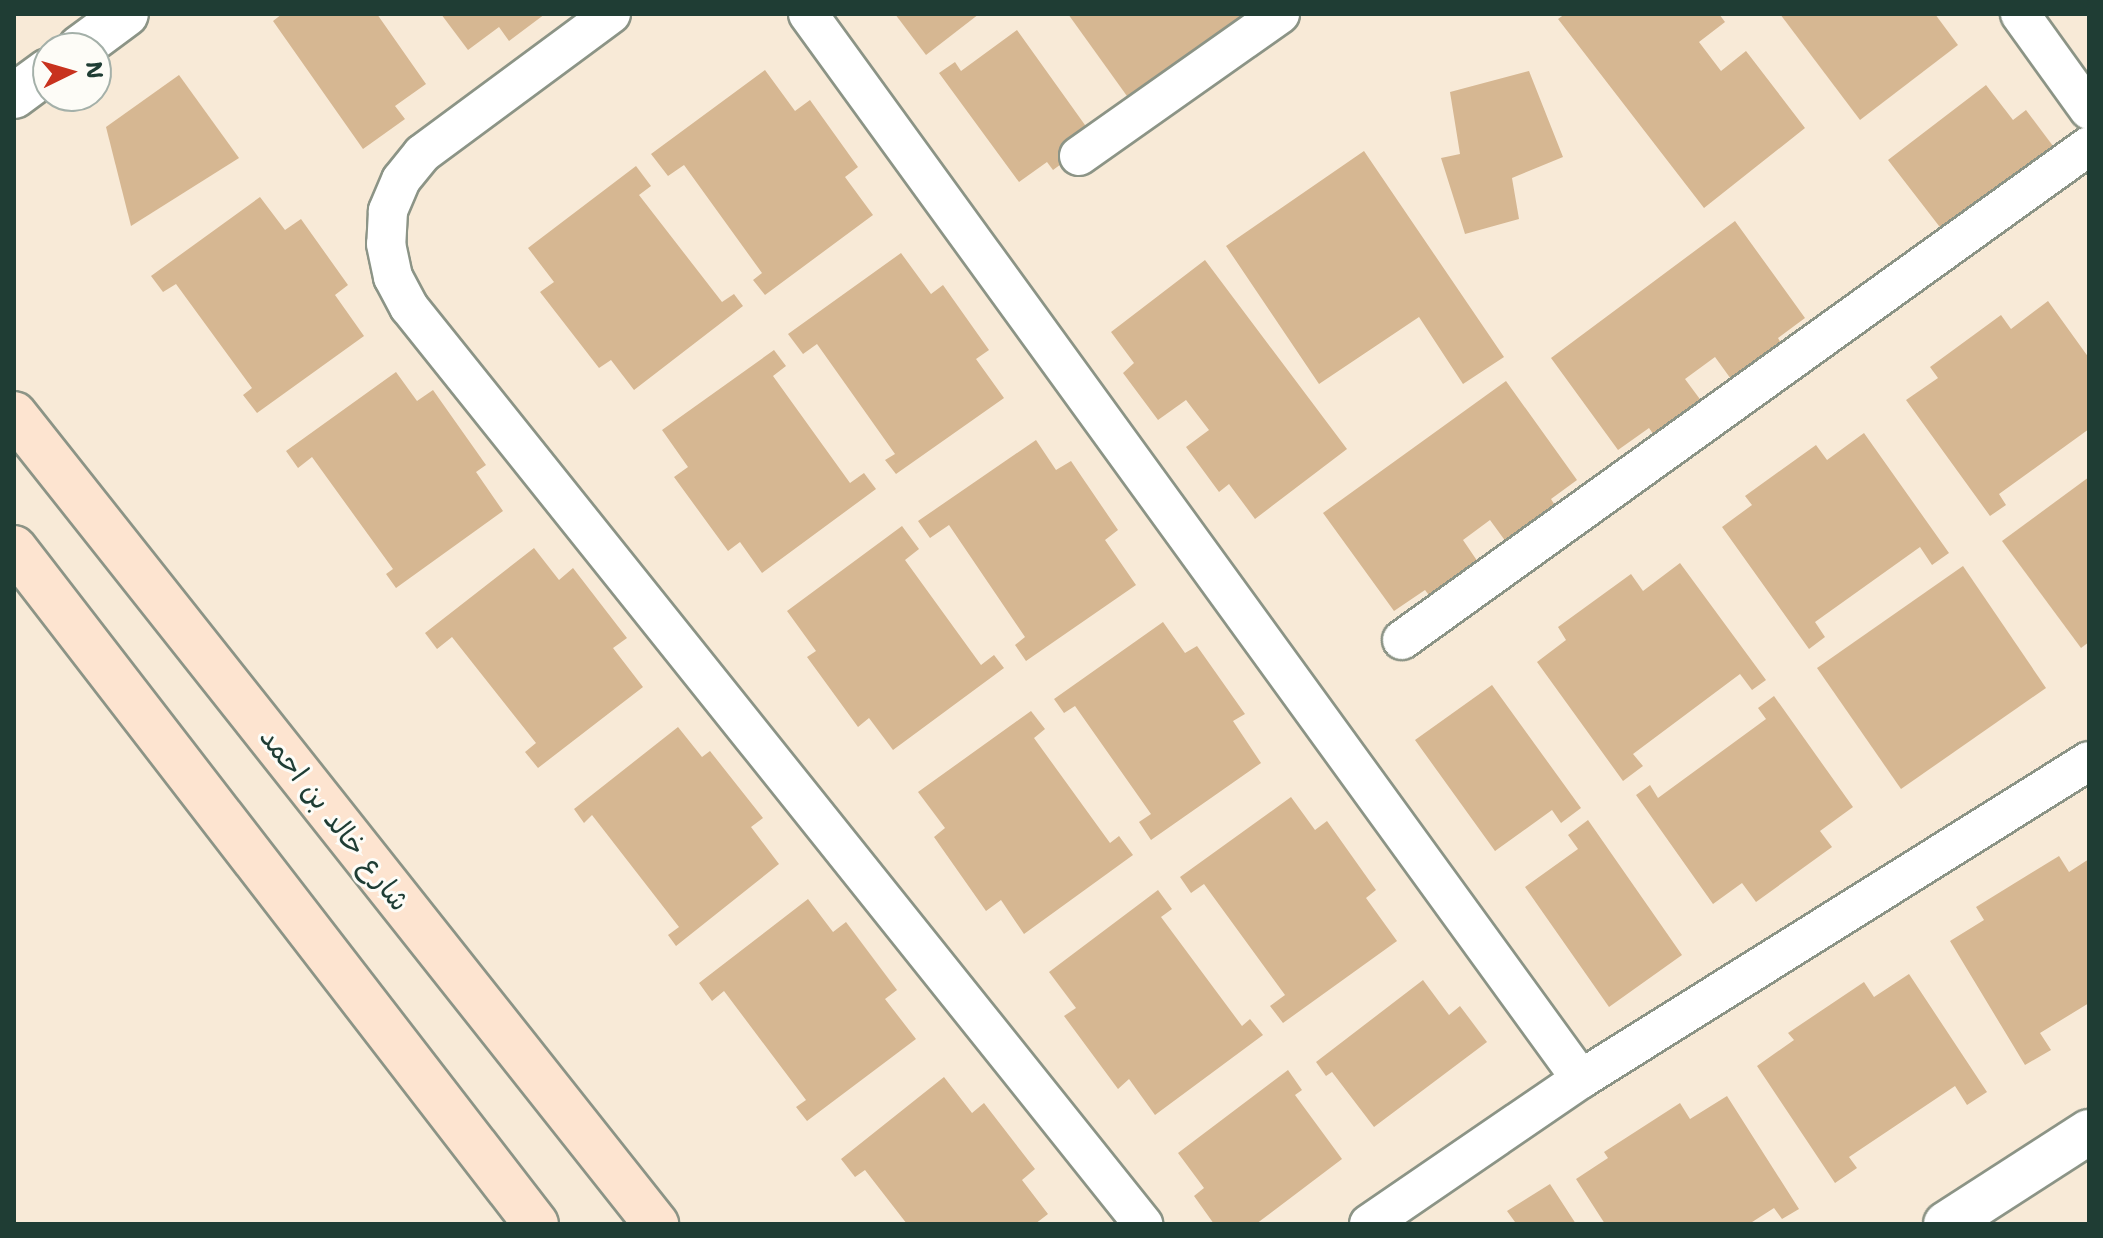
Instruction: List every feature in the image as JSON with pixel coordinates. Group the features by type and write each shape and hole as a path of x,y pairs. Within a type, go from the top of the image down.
{"main road":[{"name":"شارع خالد بن احمد","path":"14,414 656,1224"},
{"path":"14,548 536,1224"}],"street":[{"path":"102,32 126,14"},
{"path":"14,96 32,83"},
{"path":"1946,1224 2089,1132"}],"lane":[{"path":"611,14 422,154 401,180 388,211 386,244 393,277 419,319 1143,1224"},
{"path":"808,14 1581,1079"},
{"path":"1079,156 1280,14"},
{"path":"2020,14 2089,110"},
{"path":"1402,640 2089,146"},
{"path":"1369,1224 1581,1079 2089,761"}],"building":[{"path":"282,14 377,14 426,84 395,106 405,119 363,149 273,21"},
{"path":"441,14 545,14 509,41 499,27 468,50"},
{"path":"895,14 979,14 926,55"},
{"path":"1068,14 1253,14 1132,103"},
{"path":"1565,14 1719,14 1725,22 1699,42 1721,71 1746,51 1805,128 1704,208 1558,19"},
{"path":"1780,14 1935,14 1958,45 1860,120"},
{"path":"1017,30 1095,139 1053,170 1047,162 1019,182 939,73 955,62 961,71"},
{"path":"765,70 795,111 810,100 858,167 845,177 873,215 765,295 753,280 762,273 684,165 668,176 651,154"},
{"path":"1529,71 1563,157 1512,178 1519,219 1465,234 1441,158 1460,154 1450,92"},
{"path":"179,75 239,158 131,226 106,127"},
{"path":"1986,85 2013,120 2026,110 2056,150 1946,235 1888,160"},
{"path":"1364,151 1504,357 1463,384 1419,317 1319,384 1226,246"},
{"path":"636,166 651,186 639,195 722,302 734,294 743,306 634,390 611,360 599,368 540,292 554,282 528,248"},
{"path":"260,197 285,230 301,219 348,285 335,295 364,336 257,413 243,395 252,388 176,284 163,292 151,276"},
{"path":"1735,221 1805,318 1778,338 1785,350 1736,386 1715,357 1685,379 1705,406 1658,441 1649,428 1618,450 1551,358"},
{"path":"901,253 931,294 943,285 989,350 976,359 1004,398 896,474 885,460 895,454 817,344 803,354 788,334"},
{"path":"1205,260 1347,449 1255,519 1229,484 1219,492 1186,447 1209,430 1186,400 1158,420 1123,373 1134,363 1111,332"},
{"path":"2048,301 2089,358 2089,429 1999,494 2006,505 1990,516 1906,400 1938,378 1930,367 2001,315 2011,329"},
{"path":"774,350 786,366 773,376 850,483 864,473 876,489 762,573 740,542 728,551 674,477 688,467 662,430"},
{"path":"396,372 417,401 433,390 486,465 476,472 503,511 396,588 386,574 393,569 312,457 298,468 286,451"},
{"path":"1506,381 1577,480 1551,499 1558,510 1509,546 1490,520 1463,540 1480,565 1432,599 1425,590 1394,611 1323,513"},
{"path":"1864,433 1949,553 1932,565 1920,547 1815,622 1825,637 1809,649 1722,527 1752,505 1745,496 1816,445 1827,460"},
{"path":"1036,440 1056,470 1071,461 1118,530 1105,540 1136,585 1026,661 1015,645 1025,637 949,525 930,538 918,521"},
{"path":"2089,477 2089,642 2081,648 2002,541"},
{"path":"902,526 919,549 905,560 981,665 994,655 1004,668 893,750 869,718 858,727 807,657 816,651 787,611"},
{"path":"534,548 559,580 573,568 627,638 613,648 643,687 538,768 525,752 536,743 452,637 437,649 425,633"},
{"path":"1680,563 1766,680 1752,690 1740,674 1633,754 1643,766 1623,781 1537,662 1566,640 1558,627 1631,574 1643,591"},
{"path":"1963,566 2046,688 1901,789 1817,668"},
{"path":"1163,622 1185,653 1197,646 1245,714 1233,721 1261,763 1151,840 1139,822 1151,814 1075,706 1064,713 1054,699"},
{"path":"1492,685 1581,808 1561,823 1552,810 1495,851 1415,740"},
{"path":"1774,696 1853,807 1820,831 1832,847 1756,902 1742,883 1713,904 1636,795 1650,785 1658,798 1766,719 1758,708"},
{"path":"1031,711 1045,729 1034,738 1110,843 1119,836 1133,855 1024,934 1001,900 986,911 934,837 945,828 918,792"},
{"path":"678,727 702,757 710,751 763,818 751,827 779,864 676,946 668,935 679,927 592,815 584,823 574,809"},
{"path":"1291,797 1315,830 1327,821 1376,890 1366,898 1397,941 1283,1023 1270,1006 1285,995 1204,884 1191,893 1180,877"},
{"path":"1588,820 1682,955 1609,1007 1525,887 1578,849 1568,835"},
{"path":"2059,856 2069,872 2089,859 2089,1003 2040,1033 2051,1050 2025,1065 1950,941 1984,920 1976,907"},
{"path":"1158,890 1172,909 1161,917 1242,1026 1250,1019 1263,1035 1155,1115 1129,1079 1118,1089 1064,1016 1076,1008 1049,972"},
{"path":"808,899 833,932 846,922 897,990 885,999 916,1039 807,1121 796,1107 806,1100 724,991 712,1001 699,983"},
{"path":"1909,974 1987,1092 1967,1105 1955,1086 1849,1157 1857,1168 1835,1183 1757,1066 1794,1040 1788,1033 1864,982 1874,997"},
{"path":"1423,980 1449,1015 1460,1006 1487,1042 1374,1127 1332,1072 1326,1076 1316,1062"},
{"path":"1288,1070 1302,1090 1295,1095 1342,1159 1256,1224 1214,1224 1194,1196 1204,1188 1178,1153"},
{"path":"944,1077 972,1113 984,1103 1035,1169 1022,1180 1048,1214 1035,1224 907,1224 865,1170 855,1177 841,1159"},
{"path":"1727,1096 1799,1209 1782,1219 1774,1208 1749,1224 1605,1224 1576,1179 1608,1158 1604,1152 1680,1103 1690,1119"},
{"path":"1550,1184 1576,1224 1512,1224 1515,1222 1507,1211"}]}
